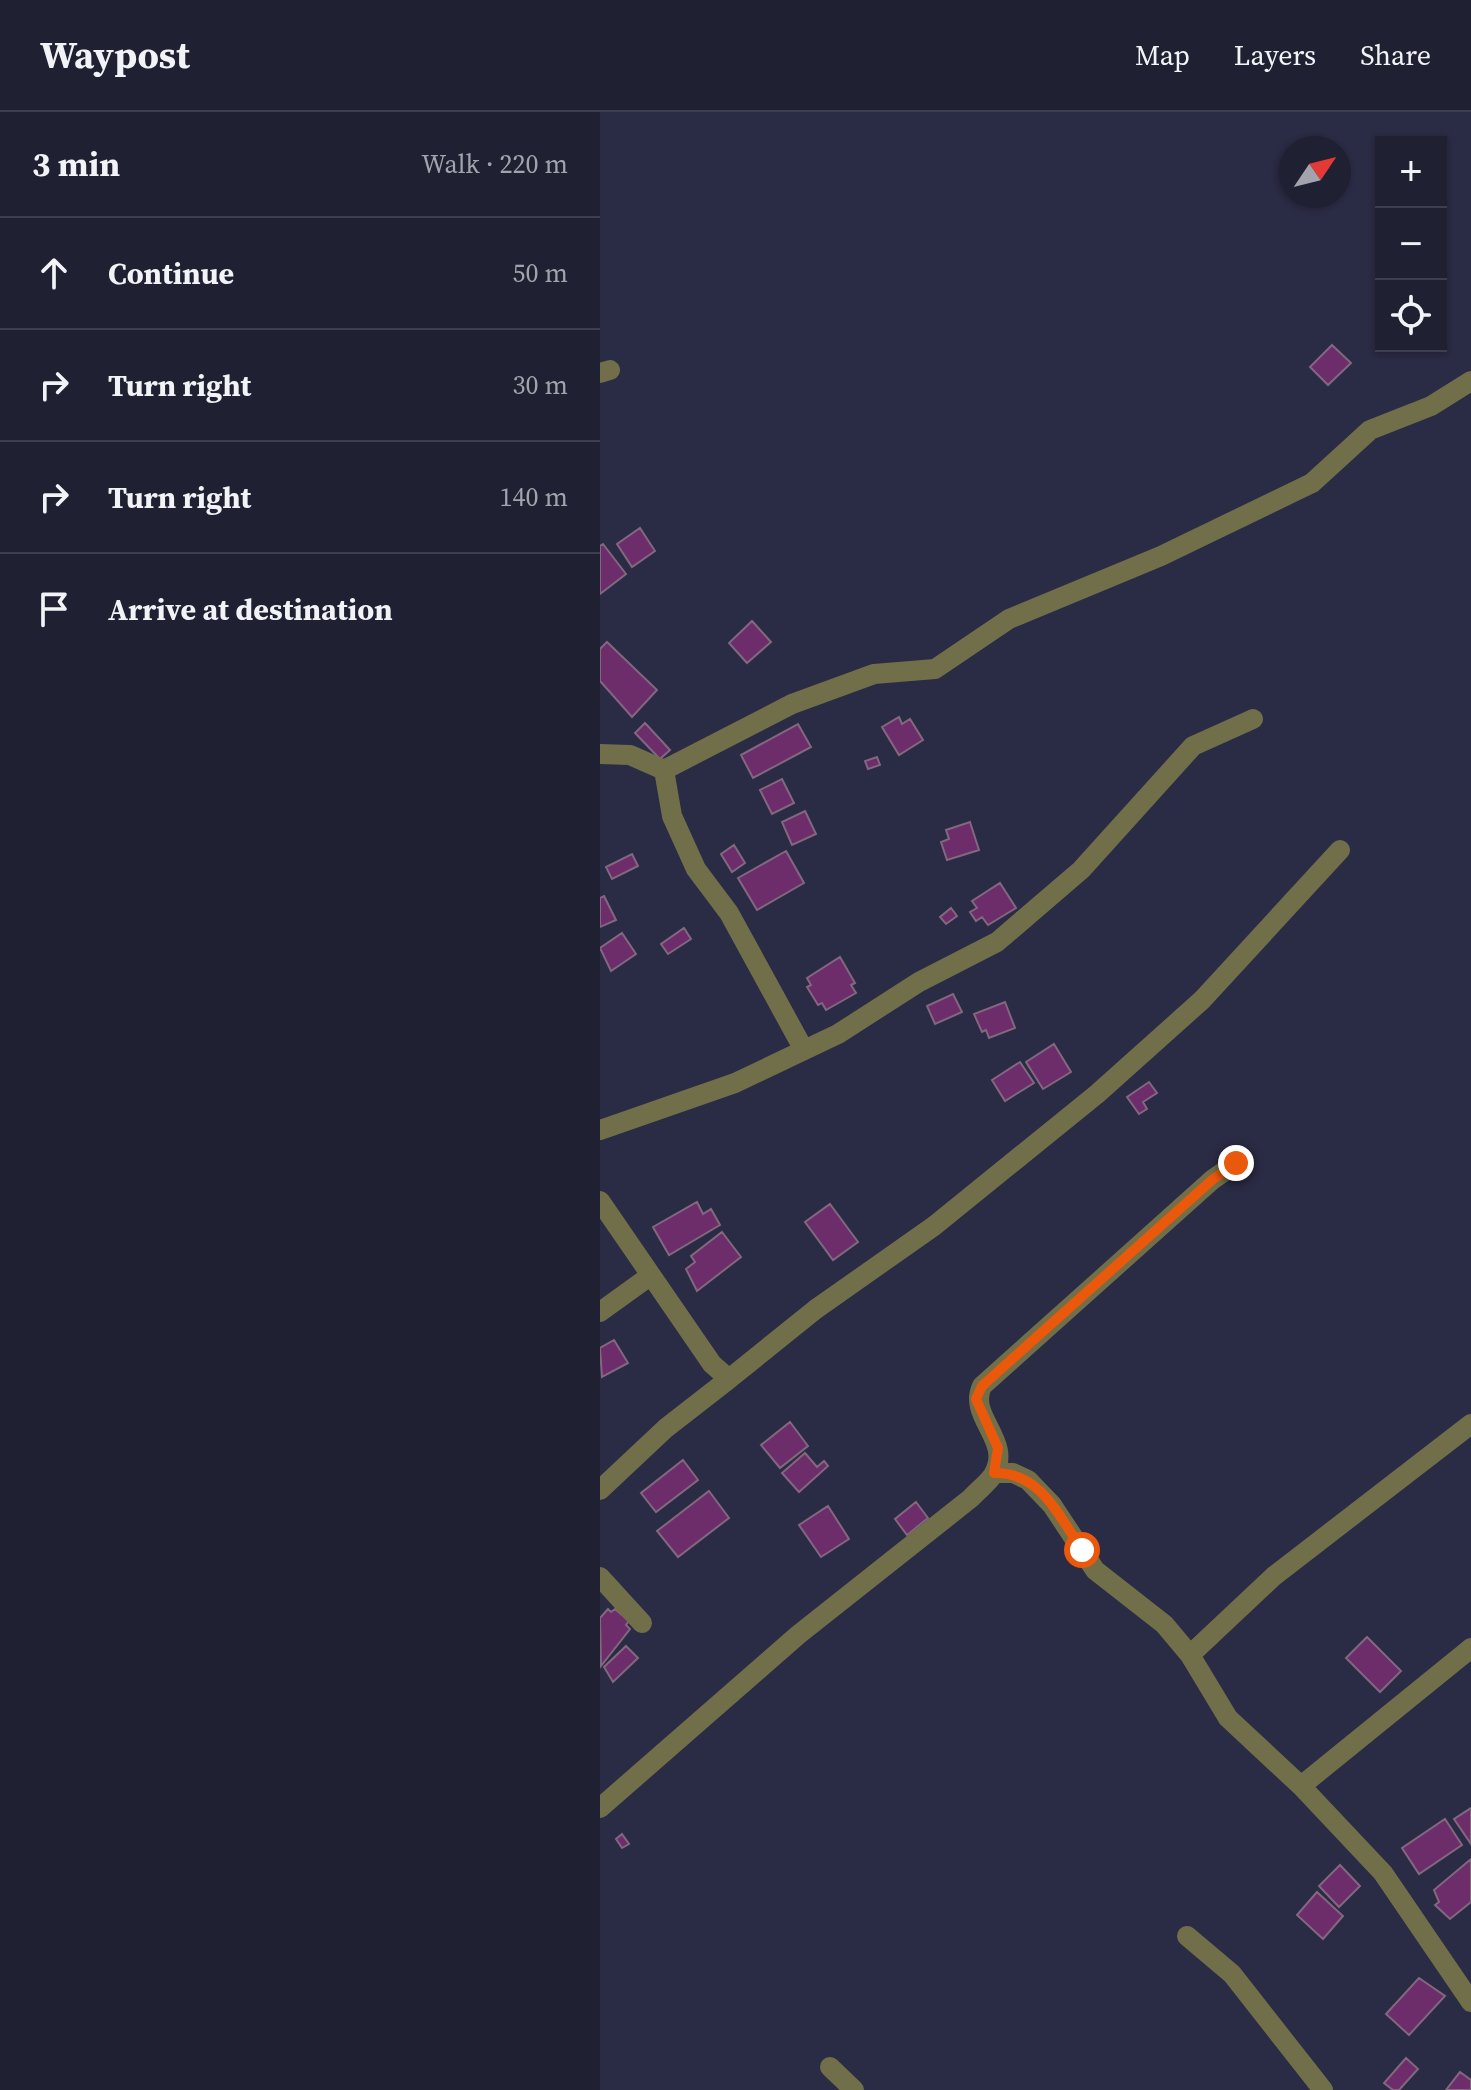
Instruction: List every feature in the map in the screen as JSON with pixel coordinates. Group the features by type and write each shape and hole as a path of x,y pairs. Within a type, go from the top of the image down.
{"street":[{"path":"664,770 805,699 874,674 935,669 1009,619 1161,556 1312,483 1370,430 1431,406 1471,381"},
{"path":"600,1129 735,1083 838,1034 919,982 997,942 1081,870 1193,746 1253,719"},
{"path":"600,754 630,755 664,770"},
{"path":"664,770 672,816 696,869 729,913 804,1050"},
{"path":"600,1490 666,1428 804,1318 934,1226 1097,1094 1202,1000 1340,850"},
{"path":"600,1808 798,1635 971,1498 994,1473 998,1448 976,1399 982,1386 1212,1180 1236,1163"},
{"path":"600,1201 712,1364 729,1379"},
{"path":"600,1312 650,1276"},
{"path":"1190,1655 1274,1576 1471,1424"},
{"path":"994,1473 1013,1473 1028,1480 1052,1505 1095,1570 1164,1624 1190,1655 1228,1718 1301,1786 1383,1873 1471,2002"},
{"path":"600,1577 642,1623"},
{"path":"1301,1786 1471,1648"},
{"path":"1187,1936 1232,1974 1323,2090"},
{"path":"830,2067 854,2090"}],"building":[{"path":"1332,345 1351,363 1328,385 1310,367"},
{"path":"640,528 655,551 632,567 617,544"},
{"path":"603,544 626,574 600,594 600,546"},
{"path":"752,621 771,642 747,663 729,643"},
{"path":"607,642 657,690 632,717 600,681 600,649"},
{"path":"899,717 902,724 910,719 923,740 899,755 882,727"},
{"path":"645,723 670,750 660,759 635,733"},
{"path":"798,724 811,747 753,778 741,755"},
{"path":"877,757 880,765 868,769 865,761"},
{"path":"782,779 794,803 772,814 760,790"},
{"path":"805,811 816,834 792,845 782,822"},
{"path":"970,822 979,850 947,860 941,842 949,839 946,830"},
{"path":"734,845 745,863 732,872 721,854"},
{"path":"786,851 804,883 757,910 738,878"},
{"path":"632,854 638,866 612,879 606,867"},
{"path":"1000,883 1016,908 988,925 982,917 976,921 970,912 977,908 972,901"},
{"path":"604,896 616,920 600,927 600,898"},
{"path":"951,908 957,916 946,924 940,917"},
{"path":"684,928 691,939 668,954 661,944"},
{"path":"622,933 636,954 611,971 600,948"},
{"path":"840,957 855,983 851,985 856,993 826,1010 822,1003 818,1005 807,987 811,985 807,978"},
{"path":"953,994 962,1012 935,1024 927,1006"},
{"path":"1005,1002 1015,1028 989,1038 986,1030 982,1032 974,1014"},
{"path":"1054,1044 1071,1072 1043,1089 1026,1062"},
{"path":"1020,1062 1034,1083 1005,1101 992,1080"},
{"path":"1149,1082 1157,1093 1143,1102 1147,1109 1139,1114 1127,1097"},
{"path":"697,1202 703,1214 711,1209 720,1225 669,1255 653,1227"},
{"path":"830,1204 858,1242 833,1260 805,1222"},
{"path":"722,1232 741,1257 697,1291 686,1269 695,1262 691,1256"},
{"path":"614,1340 628,1363 602,1377 600,1348"},
{"path":"790,1422 808,1446 780,1468 761,1445"},
{"path":"805,1453 817,1467 824,1461 828,1466 799,1492 782,1473"},
{"path":"683,1460 698,1480 656,1512 641,1493"},
{"path":"709,1491 729,1518 678,1557 657,1531"},
{"path":"916,1502 928,1518 907,1535 895,1519"},
{"path":"828,1506 849,1539 821,1557 799,1525"},
{"path":"608,1609 611,1612 615,1609 629,1621 626,1625 630,1629 601,1666 600,1618"},
{"path":"1367,1637 1401,1671 1380,1692 1346,1658"},
{"path":"626,1646 638,1658 613,1682 604,1667"},
{"path":"1471,1808 1471,1844 1454,1819"},
{"path":"1445,1819 1462,1845 1419,1874 1402,1848"},
{"path":"622,1834 629,1844 622,1848 616,1839"},
{"path":"1471,1859 1471,1902 1450,1919 1435,1905 1439,1902 1434,1890"},
{"path":"1340,1865 1360,1886 1339,1907 1319,1886"},
{"path":"1317,1892 1343,1916 1323,1939 1297,1915"},
{"path":"1419,1978 1445,1996 1409,2035 1386,2014"},
{"path":"1406,2058 1418,2069 1399,2090 1393,2090 1384,2083"},
{"path":"1460,2072 1471,2080 1471,2090 1446,2090"}],"route":[{"path":"1082,1550 1052,1505 1028,1480 1013,1473 994,1473 998,1448 976,1399 982,1386 1212,1180 1236,1163"}]}
